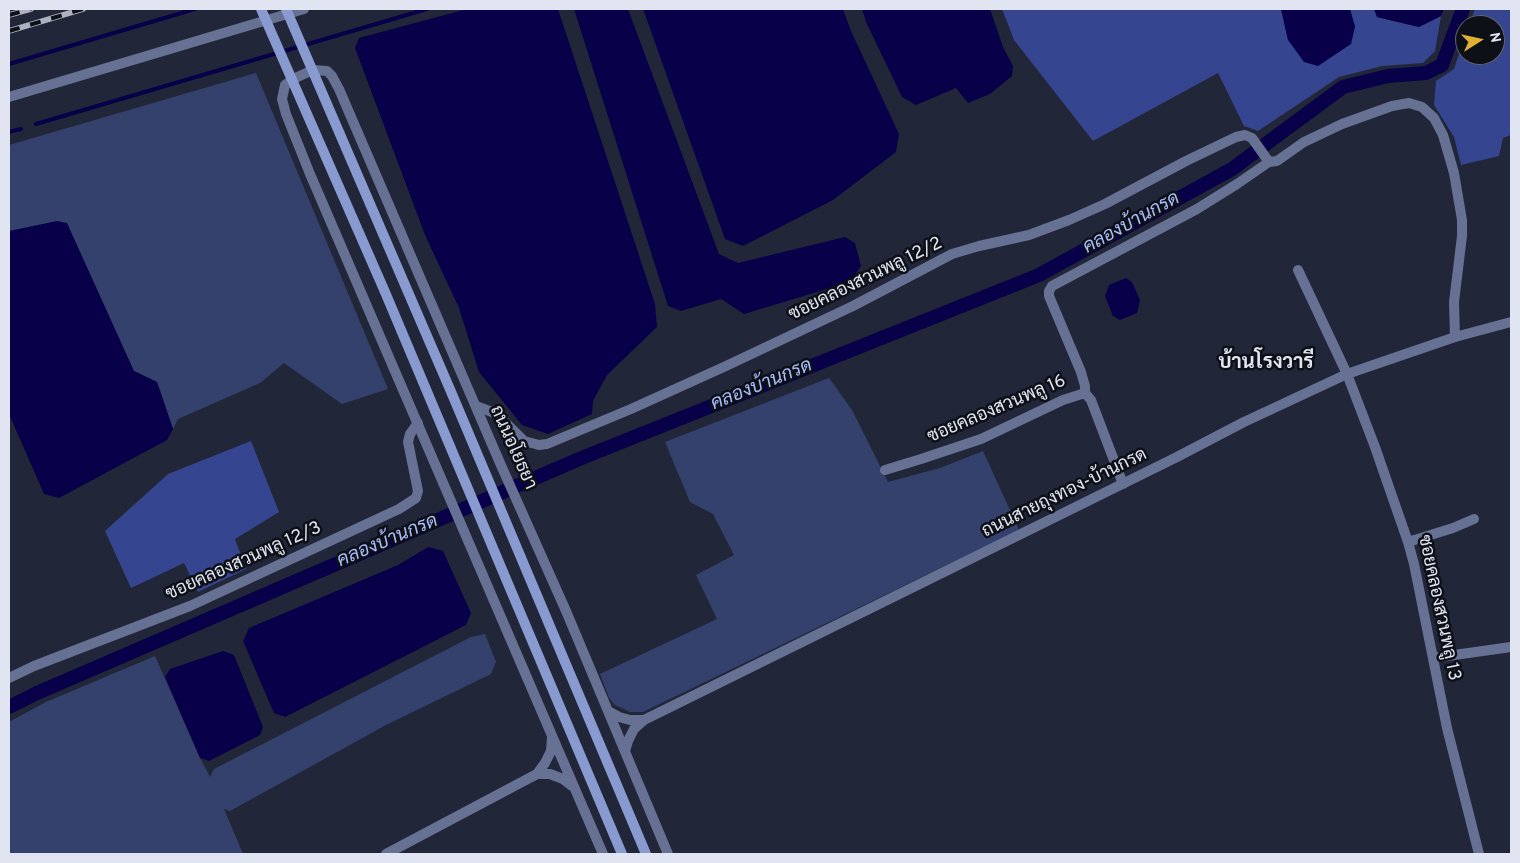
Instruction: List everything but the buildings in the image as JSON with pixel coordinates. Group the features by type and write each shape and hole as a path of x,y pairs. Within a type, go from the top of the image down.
{"main road":[{"path":"261,9 431,403 622,854"},
{"name":"ถนนอโยธยา","path":"286,9 452,394 646,854"}],"street":[{"path":"9,97 304,9"},
{"name":"ถนนอโยธยา","path":"603,854 310,174 286,114 282,99 285,85 293,79 313,70 327,71 340,89 500,463 518,500 668,854"},
{"path":"1086,393 1086,386 1081,372 1049,296 1048,291 1052,286 1171,223 1237,184 1267,159 1277,161 1304,142 1342,124 1392,106 1409,103 1422,107 1434,118 1443,135 1454,173 1461,208 1462,236 1454,302 1455,338"},
{"name":"ซอยคลองสวนพลู 12/2","path":"476,406 492,412 503,420 524,441 539,445 547,444 726,366 853,306 952,254 1029,235 1062,224 1236,137 1245,135 1252,138 1267,159"},
{"name":"ซอยคลองสวนพลู 13","path":"1298,270 1347,374 1408,542 1447,728 1479,854"},
{"name":"ถนนสายถุงทอง-บ้านกรด","path":"625,751 631,735 644,720 1123,484 1244,422 1347,374 1455,338 1511,322"},
{"name":"ซอยคลองสวนพลู 16","path":"885,470 921,460 980,439 1063,400 1086,393 1091,400 1123,484"},
{"name":"ซอยคลองสวนพลู 12/3","path":"9,678 34,666 190,606 399,509 416,498 418,490 408,442 410,434 418,423"},
{"path":"1408,542 1453,528 1474,518"},
{"path":"1433,658 1511,647"},
{"path":"608,711 619,718 644,720"},
{"path":"386,854 537,774 545,763 550,751 552,737"},
{"path":"537,774 550,774 563,779 574,787"}],"shaded area":[{"path":"467,9 558,9 655,304 657,327 607,375 593,401 592,414 548,434 522,425 479,372 459,308 425,235 355,48 359,38"},
{"path":"574,9 628,9 719,254 738,263 845,237 855,243 861,266 850,282 744,314 721,299 681,311 668,306"},
{"path":"643,9 843,9 851,31 899,134 896,152 833,200 743,246 725,239"},
{"path":"862,9 990,9 1003,47 1013,66 1012,76 990,94 968,103 956,88 916,105 902,97 866,22"},
{"path":"1002,9 1281,9 1288,40 1355,27 1350,9 1374,9 1377,17 1419,27 1441,16 1435,51 1423,63 1382,66 1339,77 1258,131 1244,126 1218,73 1093,141 1014,40"},
{"path":"1281,9 1350,9 1355,27 1351,44 1318,66 1304,62 1288,40"},
{"path":"1374,9 1444,9 1441,16 1419,27 1377,17"},
{"path":"1475,9 1511,9 1511,135 1503,138 1499,156 1461,165 1454,137 1434,105 1436,81 1454,69 1455,65 1505,65 1505,15 1473,15"},
{"path":"256,73 388,389 342,404 284,363 260,383 178,419 173,429 157,382 134,371 9,231 9,145"},
{"path":"57,221 67,223 134,371 157,382 173,429 167,440 59,498 44,494 9,414 9,231"},
{"path":"1126,278 1132,282 1140,300 1137,313 1120,320 1113,316 1105,296 1109,285"},
{"path":"829,378 852,410 888,482 940,468 983,451 1019,530 643,712 630,712 615,705 609,698 600,674 717,619 696,575 734,555 713,514 690,502 665,442"},
{"path":"251,441 279,512 235,539 246,569 198,592 184,563 131,588 105,531 168,474"},
{"path":"428,547 443,551 471,613 466,625 285,717 274,713 243,641 249,628 398,565"},
{"path":"485,634 496,662 491,674 386,725 230,811 224,809 243,854 9,854 9,722 46,702 155,656 210,777 214,769 471,637"},
{"path":"223,651 234,655 263,727 260,735 209,761 200,758 165,677 170,669"}],"waterway":[{"path":"9,64 195,9"},
{"path":"36,124 427,9"},
{"name":"คลองบ้านกรด","path":"9,707 37,693 584,457 1039,275 1232,169 1343,87 1388,76 1426,73 1442,65 1463,9"},
{"path":"9,132 21,129"}],"railway":[{"path":"9,15 31,9"},
{"path":"9,31 83,9"}],"district":[{"name":"บ้านโรงวารี","path":"1266,364"}]}
